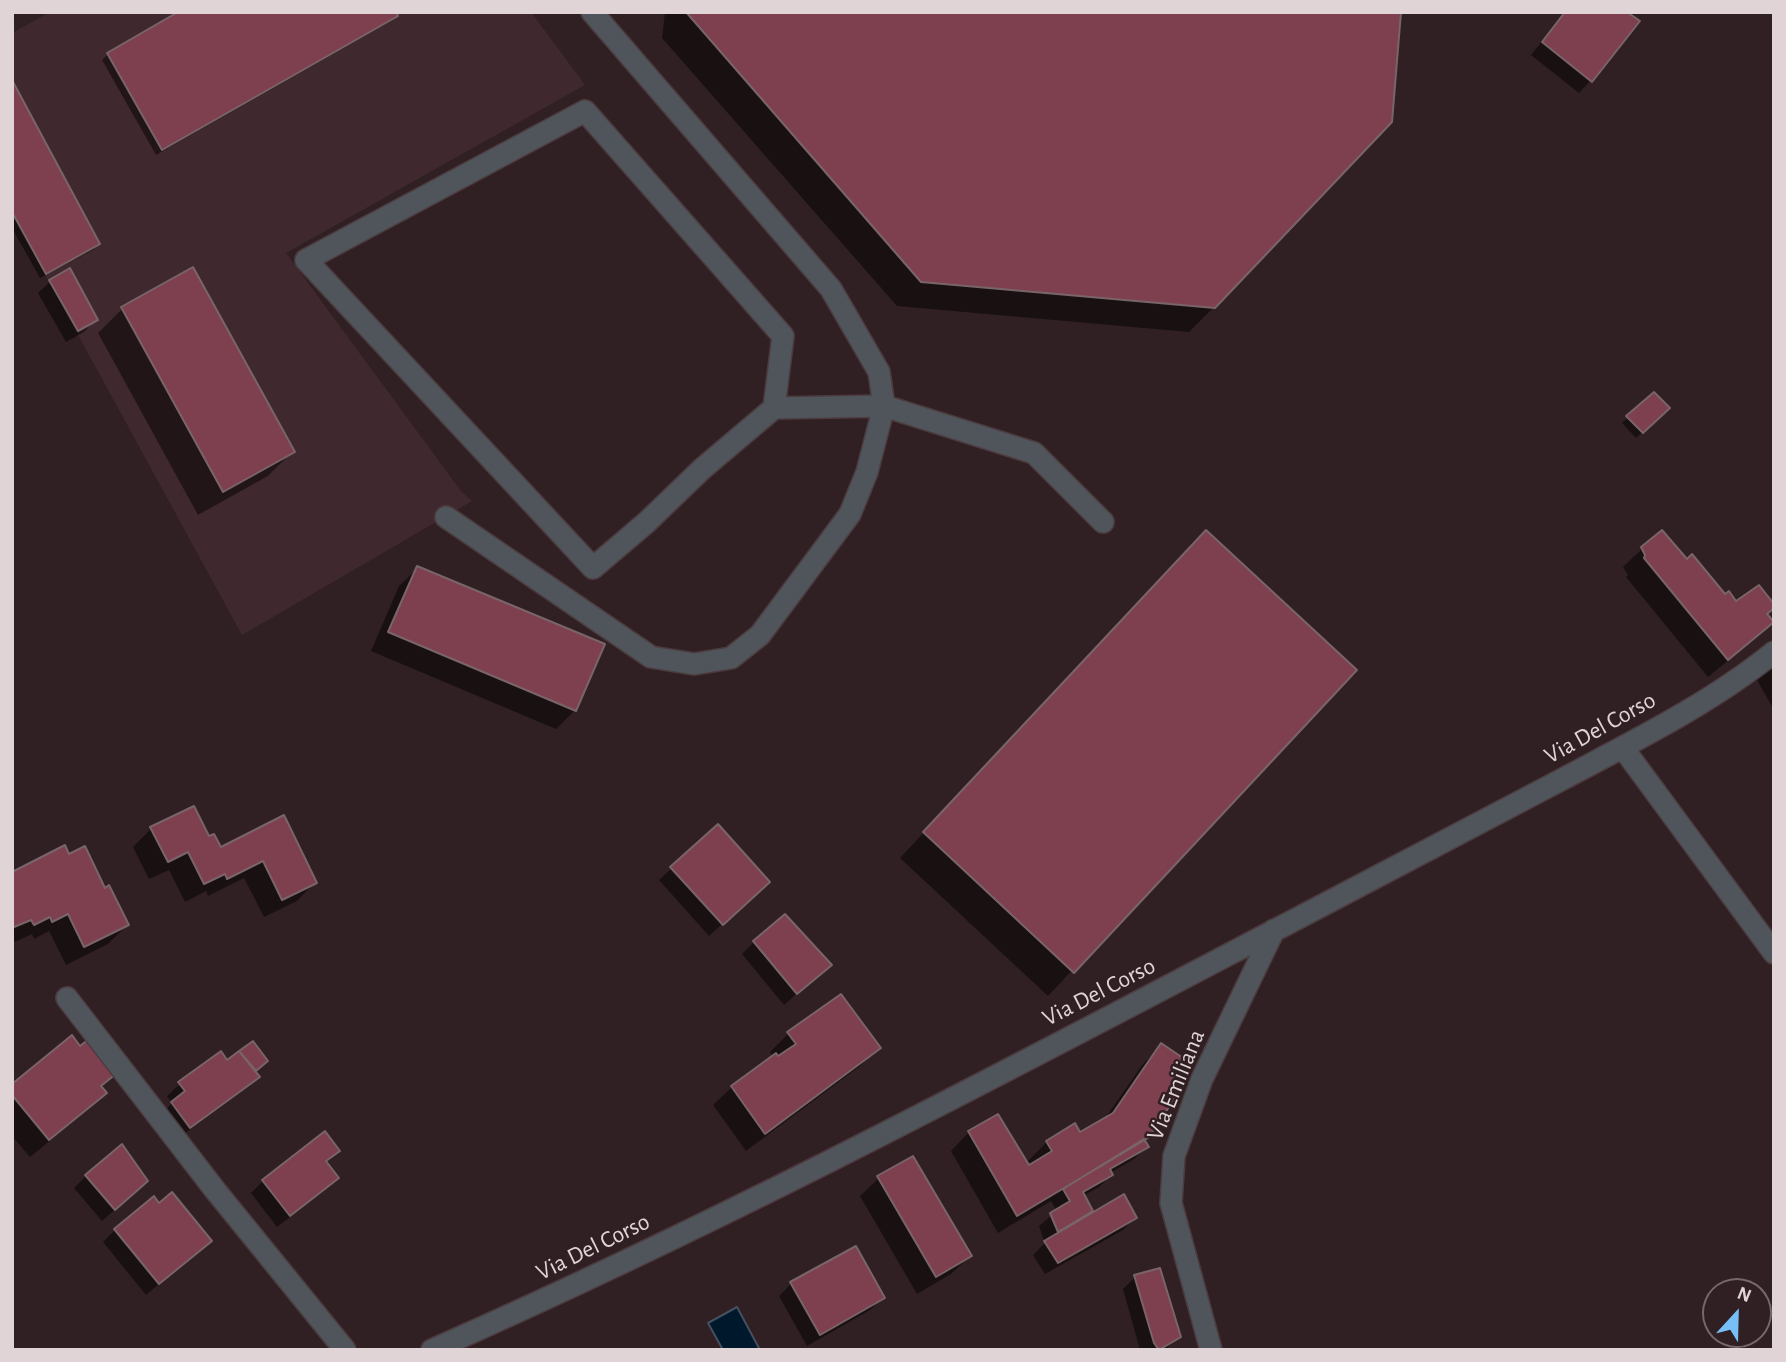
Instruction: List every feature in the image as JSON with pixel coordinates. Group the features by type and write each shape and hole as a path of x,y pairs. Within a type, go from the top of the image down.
{"street":[{"path":"446,517 651,657 694,664 732,658 760,635 850,514 867,472 884,406 879,372 831,289 592,12"},
{"path":"774,408 783,337 585,111 306,261 593,568 774,408 884,406 1034,453 1103,522"},
{"name":"Via Del Corso","path":"432,1350 566,1291 785,1182 1274,930 1623,748 1744,676 1774,652"},
{"path":"1623,748 1774,953"},
{"name":"Via Emiliana","path":"1211,1350 1171,1203 1174,1156 1202,1079 1274,930"},
{"path":"67,998 215,1191 345,1350"}],"shaded area":[{"path":"50,12 178,12 107,53 162,150 398,16 396,12 531,12 585,85 286,253 461,491 472,501 242,635 12,214 46,274 100,244 12,80 12,33","holes":["69,268 98,319 78,331 50,280","193,268 294,452 223,492 121,308"]}],"water":[{"path":"737,1307 760,1350 723,1350 708,1323"}],"building":[{"path":"178,12 396,12 398,16 162,150 107,53"},
{"path":"686,12 1401,12 1392,122 1215,308 921,282"},
{"path":"1565,12 1627,12 1640,21 1592,82 1542,42"},
{"path":"12,80 100,244 46,274 12,212"},
{"path":"193,267 295,452 223,492 121,307"},
{"path":"70,268 98,320 78,331 49,280"},
{"path":"1654,392 1670,408 1643,433 1626,416"},
{"path":"1206,530 1357,670 1074,973 923,832"},
{"path":"1662,530 1687,559 1692,554 1725,594 1729,591 1736,601 1759,585 1774,604 1774,608 1767,614 1774,622 1728,660 1644,558 1641,547"},
{"path":"417,566 605,644 576,711 388,632"},
{"path":"194,806 209,836 214,834 221,847 284,815 317,883 282,900 263,861 227,879 225,874 204,884 188,852 168,862 150,827"},
{"path":"718,824 770,882 723,925 670,867"},
{"path":"65,845 69,854 85,846 105,888 109,885 129,925 84,947 68,914 52,922 50,917 34,925 31,920 14,927 12,922 12,872"},
{"path":"785,914 832,965 797,994 753,941"},
{"path":"841,994 881,1048 765,1134 731,1086 776,1053 778,1056 796,1044 787,1032"},
{"path":"72,1035 80,1046 89,1039 117,1073 101,1086 107,1093 49,1140 12,1095 12,1084"},
{"path":"253,1041 268,1061 256,1071 239,1051"},
{"path":"1161,1043 1183,1058 1171,1074 1181,1081 1176,1088 1180,1091 1148,1138 1017,1216 968,1131 998,1114 1029,1165 1052,1151 1046,1141 1075,1123 1080,1132 1113,1113"},
{"path":"221,1051 227,1060 239,1051 260,1077 190,1128 171,1102 185,1091 178,1082"},
{"path":"325,1131 340,1151 326,1161 339,1178 290,1216 262,1180"},
{"path":"1144,1139 1149,1147 1110,1169 1113,1175 1083,1192 1093,1211 1058,1232 1050,1213 1070,1201 1063,1189"},
{"path":"122,1144 148,1181 115,1210 85,1175"},
{"path":"913,1156 972,1256 936,1277 877,1176"},
{"path":"172,1192 212,1241 159,1284 114,1229 154,1196 159,1203"},
{"path":"1124,1194 1137,1218 1058,1263 1044,1241"},
{"path":"856,1246 885,1298 820,1335 790,1282"},
{"path":"1160,1268 1181,1337 1159,1350 1154,1343 1134,1275"}]}
